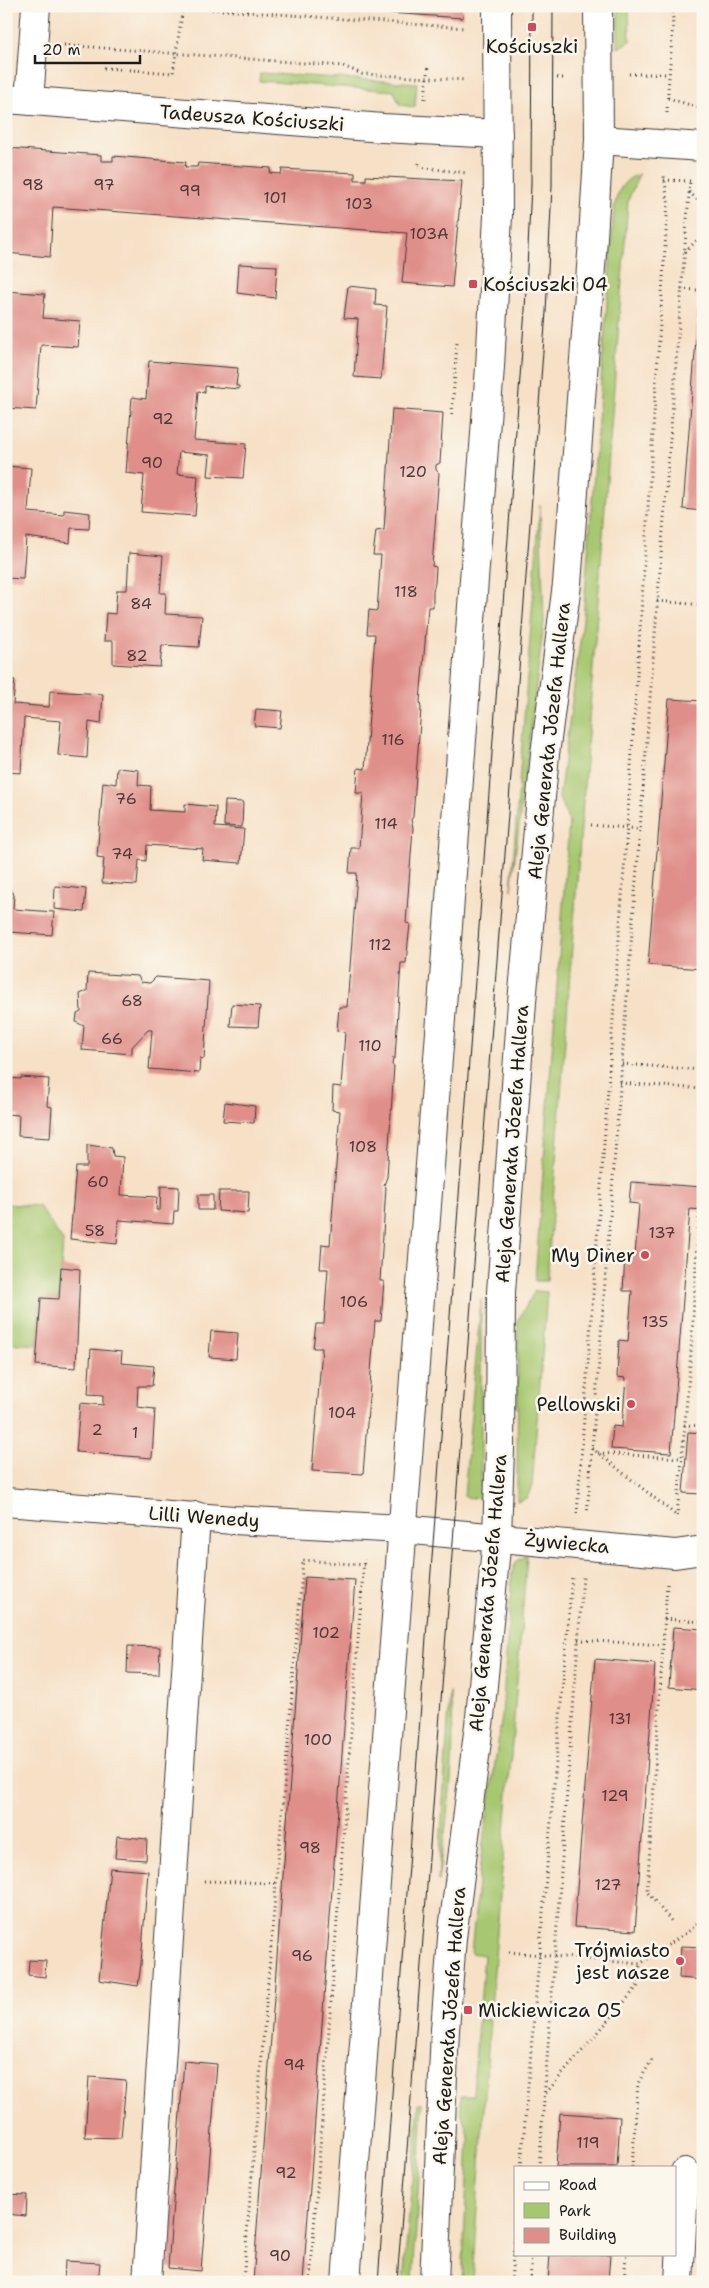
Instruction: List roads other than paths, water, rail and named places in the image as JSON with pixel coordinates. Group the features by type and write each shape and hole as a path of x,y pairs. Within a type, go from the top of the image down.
{"main road":[{"path":"18,100 33,42 36,6"},
{"path":"346,2282 490,367 498,216 497,6"},
{"name":"Aleja Generała Józefa Hallera","path":"434,2282 445,2030 452,1938 480,1718 497,1537 500,1448 501,1292 521,1012 545,754 567,584 592,254 598,140 598,6"},
{"name":"Tadeusza Kościuszki","path":"18,100 498,134"},
{"path":"598,140 703,147"},
{"name":"Lilli Wenedy","path":"6,1502 402,1529"},
{"path":"147,2282 196,1516"},
{"name":"Żywiecka","path":"402,1529 675,1554 703,1550"},
{"path":"679,2282 685,2172"}],"tram line":[{"path":"378,2282 525,310 531,185 532,6"},
{"path":"397,2282 546,312 552,186 553,6"}],"place":[{"name":"Kościuszki","path":"532,27"},
{"name":"Kościuszki 04","path":"473,284"},
{"name":"My Diner","path":"645,1255"},
{"name":"Pellowski","path":"631,1404"},
{"name":"Trójmiasto jest nasze","path":"680,1961"},
{"name":"Mickiewicza 05","path":"468,2010"}]}
